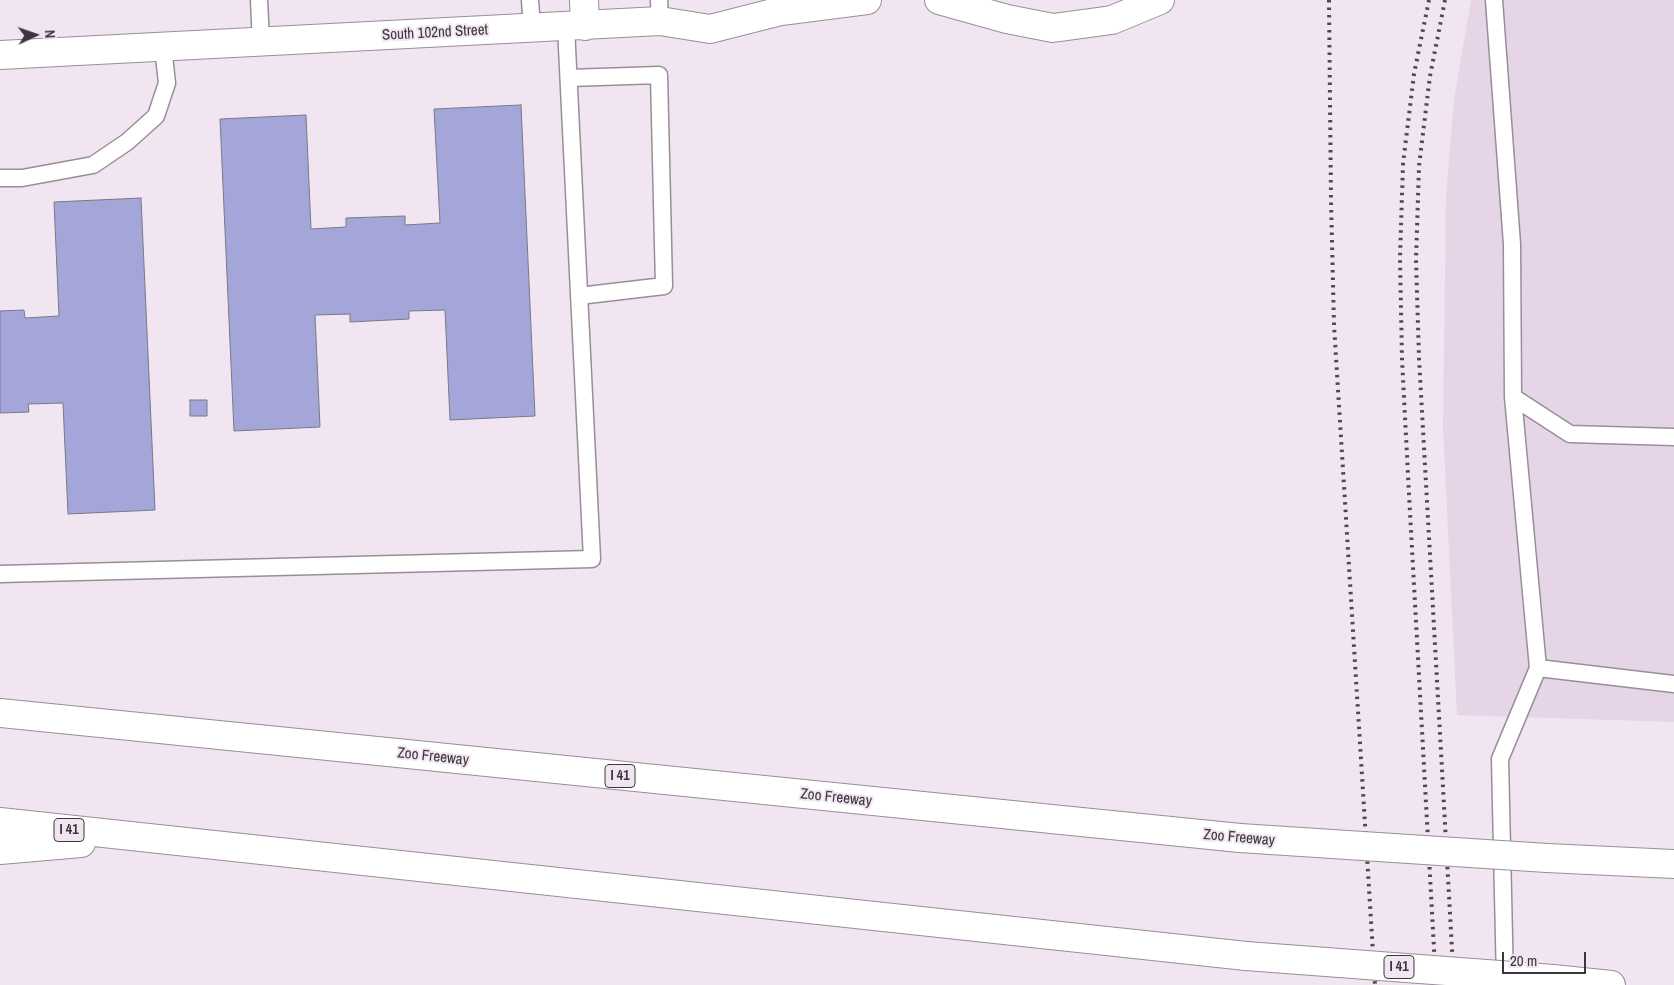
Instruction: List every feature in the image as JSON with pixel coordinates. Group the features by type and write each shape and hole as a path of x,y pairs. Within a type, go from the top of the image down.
{"main road":[{"name":"South 102nd Street","path":"0,55 532,28 578,18 660,10 710,29 781,11 866,0"},
{"path":"939,0 1007,19 1053,28 1112,20 1160,0"},
{"name":"Zoo Freeway","path":"0,713 1240,838 1547,858 1674,864"},
{"name":"I 41","path":"0,822 1246,956 1611,985"},
{"path":"0,850 139,838"}],"lane":[{"path":"259,0 261,42"},
{"path":"530,0 532,28"},
{"path":"1494,0 1512,244 1513,397 1538,668 1500,759 1505,985"},
{"path":"0,574 592,559 568,78 578,18"},
{"path":"0,178 22,178 93,165 126,142 156,116 167,83 163,47"},
{"path":"568,78 659,75 664,286 580,296"},
{"path":"1513,397 1570,434 1674,437"},
{"path":"1538,668 1674,684"}],"shaded area":[{"path":"1471,0 1674,0 1674,722 1457,715 1443,427 1446,196 1454,100"}],"building":[{"path":"521,105 535,416 450,420 445,310 409,311 409,319 350,322 350,314 315,315 320,427 234,431 220,119 306,115 311,229 346,227 346,218 405,216 405,225 440,223 434,109"},
{"path":"141,198 155,510 68,514 63,403 28,404 29,412 0,413 0,311 24,310 25,318 59,316 54,202"},
{"path":"190,400 207,400 207,416 190,416"}],"railway":[{"path":"1329,0 1334,325 1375,985"},
{"path":"1429,0 1414,74 1403,164 1400,258 1402,359 1436,985"},
{"path":"1445,0 1430,76 1419,166 1416,260 1419,358 1454,985"}]}
